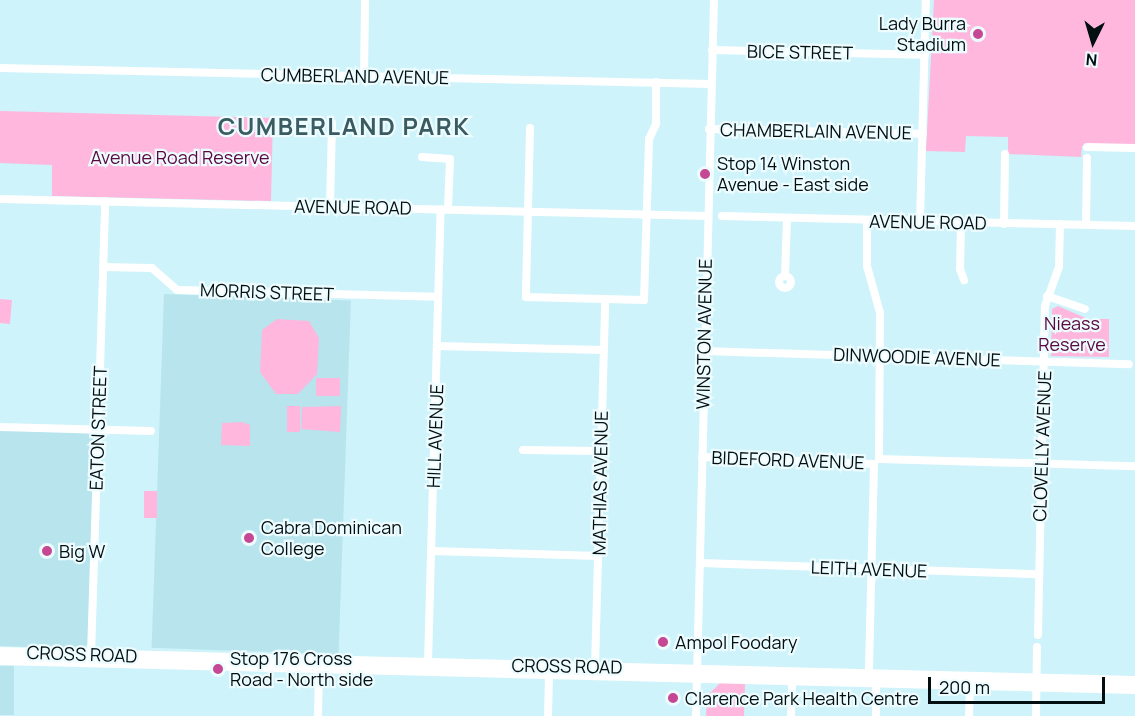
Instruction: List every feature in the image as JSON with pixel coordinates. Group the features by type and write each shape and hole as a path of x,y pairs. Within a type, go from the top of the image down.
{"highway":[{"name":"CROSS ROAD","path":"0,652 91,658 873,677 1037,682 1135,688"},
{"name":"CROSS ROAD","path":"0,660 91,658"},
{"name":"CROSS ROAD","path":"1037,682 1135,681"}],"street":[{"path":"364,76 365,0"},
{"name":"WINSTON AVENUE","path":"696,716 714,0"},
{"path":"920,222 926,0"},
{"name":"BICE STREET","path":"712,50 925,55"},
{"name":"CUMBERLAND AVENUE","path":"0,68 711,84"},
{"path":"530,128 526,297 644,300 648,139 656,124 656,82"},
{"path":"330,206 332,123"},
{"name":"CHAMBERLAIN AVENUE","path":"710,129 923,134"},
{"path":"1087,147 1135,148"},
{"path":"1004,224 1005,154"},
{"name":"HILL AVENUE","path":"422,157 450,159 438,297 428,666"},
{"path":"1086,224 1087,158"},
{"name":"AVENUE ROAD","path":"0,199 707,216"},
{"name":"EATON STREET","path":"91,658 105,201"},
{"name":"AVENUE ROAD","path":"722,216 1135,226"},
{"path":"785,276 788,219"},
{"path":"867,221 867,266 880,313 873,569 873,677 876,716"},
{"path":"961,223 960,269 964,280"},
{"name":"CLOVELLY AVENUE","path":"1038,635 1047,296 1059,267 1060,224"},
{"name":"MORRIS STREET","path":"104,267 156,269 177,290 438,297"},
{"path":"1047,296 1085,309"},
{"name":"MATHIAS AVENUE","path":"595,671 605,299"},
{"path":"437,346 603,350"},
{"name":"DINWOODIE AVENUE","path":"704,351 1129,364"},
{"path":"0,428 151,431"},
{"path":"523,450 601,451"},
{"name":"BIDEFORD AVENUE","path":"702,457 1135,466"},
{"path":"431,551 598,556"},
{"name":"LEITH AVENUE","path":"700,563 1038,574"},
{"path":"1036,716 1038,647"},
{"path":"318,716 319,664"},
{"path":"548,716 549,670"},
{"path":"791,716 792,675"},
{"path":"969,716 970,680"}],"shaded area":[{"name":"Cabra Dominican College","path":"164,294 351,301 339,654 152,648"},
{"path":"0,430 94,434 88,644 82,649 0,646"},
{"path":"0,666 14,666 14,715 0,715"}],"green space":[{"path":"934,0 1135,0 1135,147 1082,146 1081,157 1008,154 1008,137 966,136 965,152 926,151"},
{"name":"Avenue Road Reserve","path":"0,111 273,118 271,201 52,196 52,165 0,163"},
{"path":"0,299 12,300 10,324 0,323"},
{"name":"Nieass Reserve","path":"1058,306 1088,319 1109,319 1109,357 1051,356 1052,309"},
{"path":"277,319 309,321 319,338 317,374 298,394 276,394 260,372 262,330"},
{"path":"316,378 340,378 340,396 316,396"},
{"path":"287,406 300,406 300,432 287,432"},
{"path":"341,406 340,432 301,429 302,407"},
{"path":"242,422 250,425 250,446 221,445 222,423"},
{"path":"144,491 157,491 157,518 144,518"},
{"path":"721,682 745,683 744,716 706,716 707,696"}],"place":[{"name":"Lady Burra Stadium","path":"978,34"},
{"name":"Stop 14 Winston Avenue - East side","path":"705,174"},
{"name":"Cabra Dominican College","path":"249,538"},
{"name":"Big W","path":"47,551"},
{"name":"Ampol Foodary","path":"663,642"},
{"name":"Stop 176 Cross Road - North side","path":"218,669"},
{"name":"Clarence Park Health Centre","path":"673,698"}],"district":[{"name":"CUMBERLAND PARK","path":"344,126"}]}
